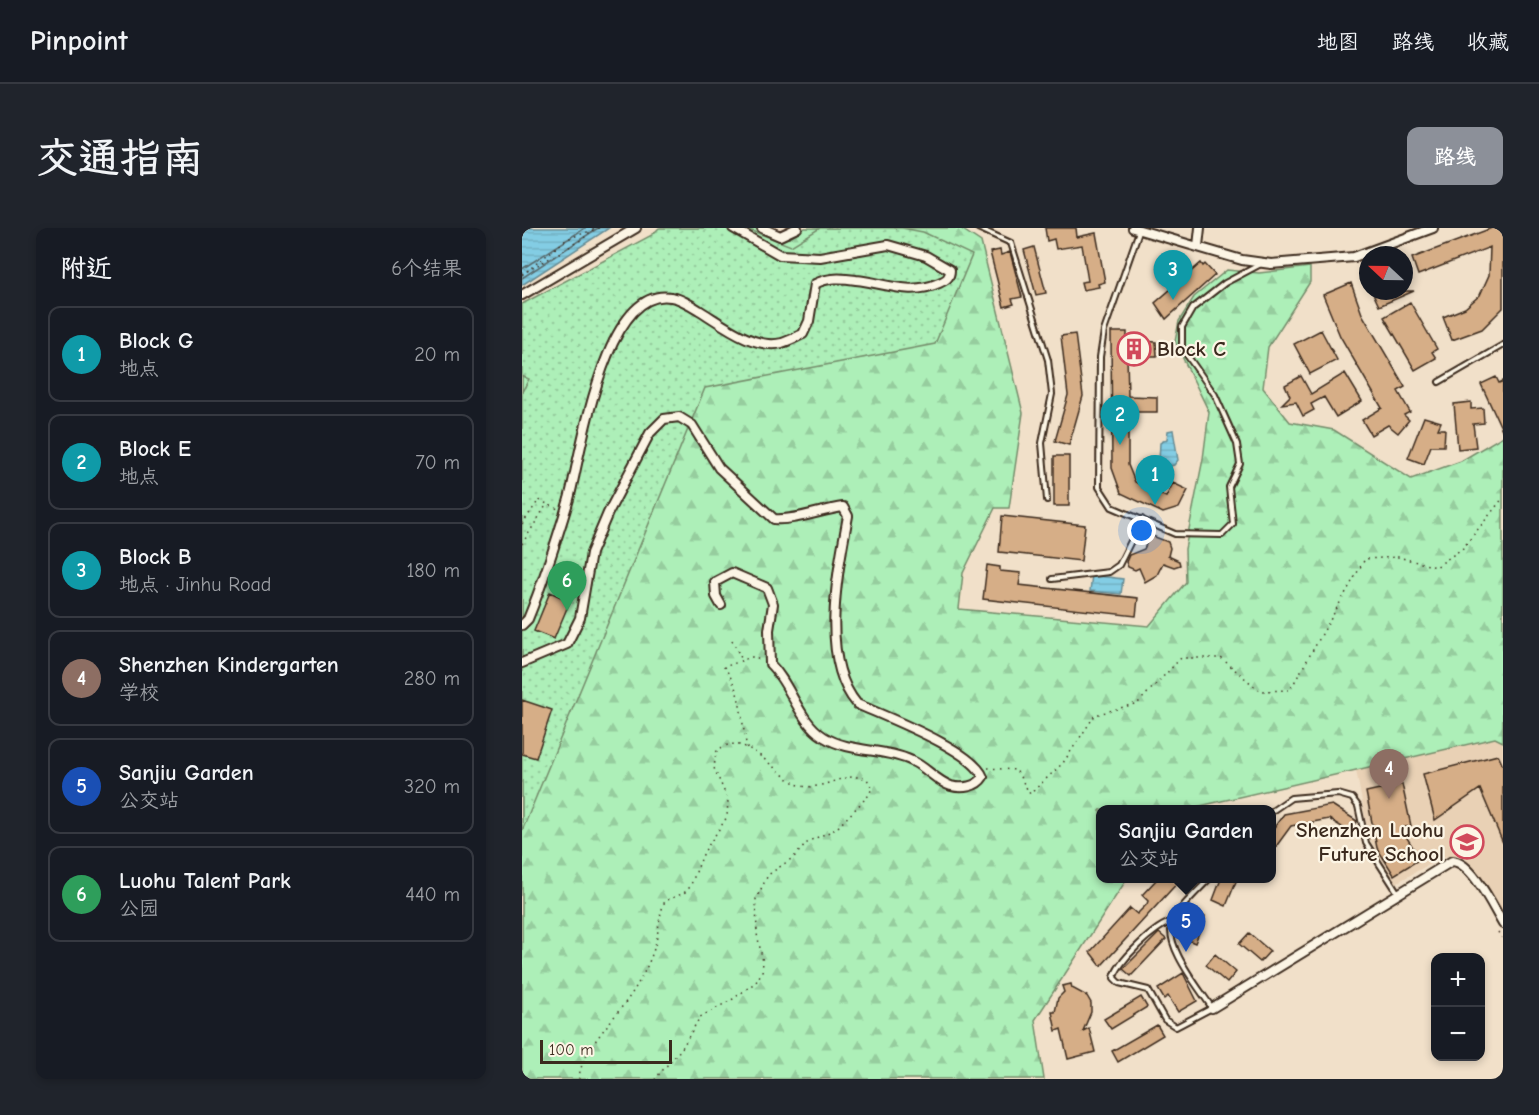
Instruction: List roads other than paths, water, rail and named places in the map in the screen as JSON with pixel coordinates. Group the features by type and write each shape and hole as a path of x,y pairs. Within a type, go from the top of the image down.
{"street":[{"path":"522,295 636,228"},
{"path":"522,625 528,619 541,589 565,511 594,392 616,334 633,312 649,301 671,297 692,306 753,341 781,344 803,334 809,321 815,284 824,279 859,280 915,291 946,280 950,275 950,270 932,259 888,245 820,257 780,255 733,228"},
{"path":"762,228 780,236 797,228"},
{"path":"1198,246 1200,228"},
{"path":"1136,229 1261,264 1354,257 1433,228"},
{"path":"522,663 567,644 580,618 591,553 608,513 650,433 664,419 679,417 692,425 720,468 774,519 784,520 843,507 848,516 834,618 834,648 840,675 848,693 857,704 938,740 980,768 983,777 979,783 968,787 951,786 915,762 898,755 849,746 824,737 804,715 781,675 770,664 769,630 773,604 767,588 732,573 715,582 716,596 721,605"},
{"path":"1212,1008 1445,864 1459,861 1468,868 1500,927"}],"lane":[{"path":"978,228 1011,243 1048,360 1052,394 1042,443 1047,500"},
{"path":"1136,229 1104,331 1100,357 1099,487 1112,507 1176,534 1222,535 1233,524 1229,487 1240,465 1237,444 1215,395 1182,348 1182,327 1193,308 1225,283 1261,264"},
{"path":"1439,381 1503,345"},
{"path":"1052,579 1109,572 1119,566 1142,519"},
{"path":"1276,809 1291,798 1338,794 1352,798 1358,806 1366,843 1398,893"},
{"path":"1172,922 1171,933 1177,954 1212,1008 1184,1025 1173,1027 1165,1020 1148,990 1119,983 1114,978 1118,968 1157,927 1172,922 1206,883"}],"water":[{"path":"522,228 609,228 522,285"},
{"path":"1173,430 1178,460 1174,465 1168,467 1159,461 1160,443 1167,439 1168,431"},
{"path":"1092,575 1123,579 1121,594 1090,591"}],"place":[{"name":"Block B","path":"1173,300"},
{"name":"Block C","path":"1134,349"},
{"name":"Block E","path":"1120,445"},
{"name":"Block G","path":"1155,505"},
{"name":"Luohu Talent Park","path":"567,611"},
{"name":"Shenzhen Kindergarten","path":"1389,799"},
{"name":"Shenzhen Luohu Future School","path":"1467,842"},
{"name":"Sanjiu Garden","path":"1186,952"}]}
